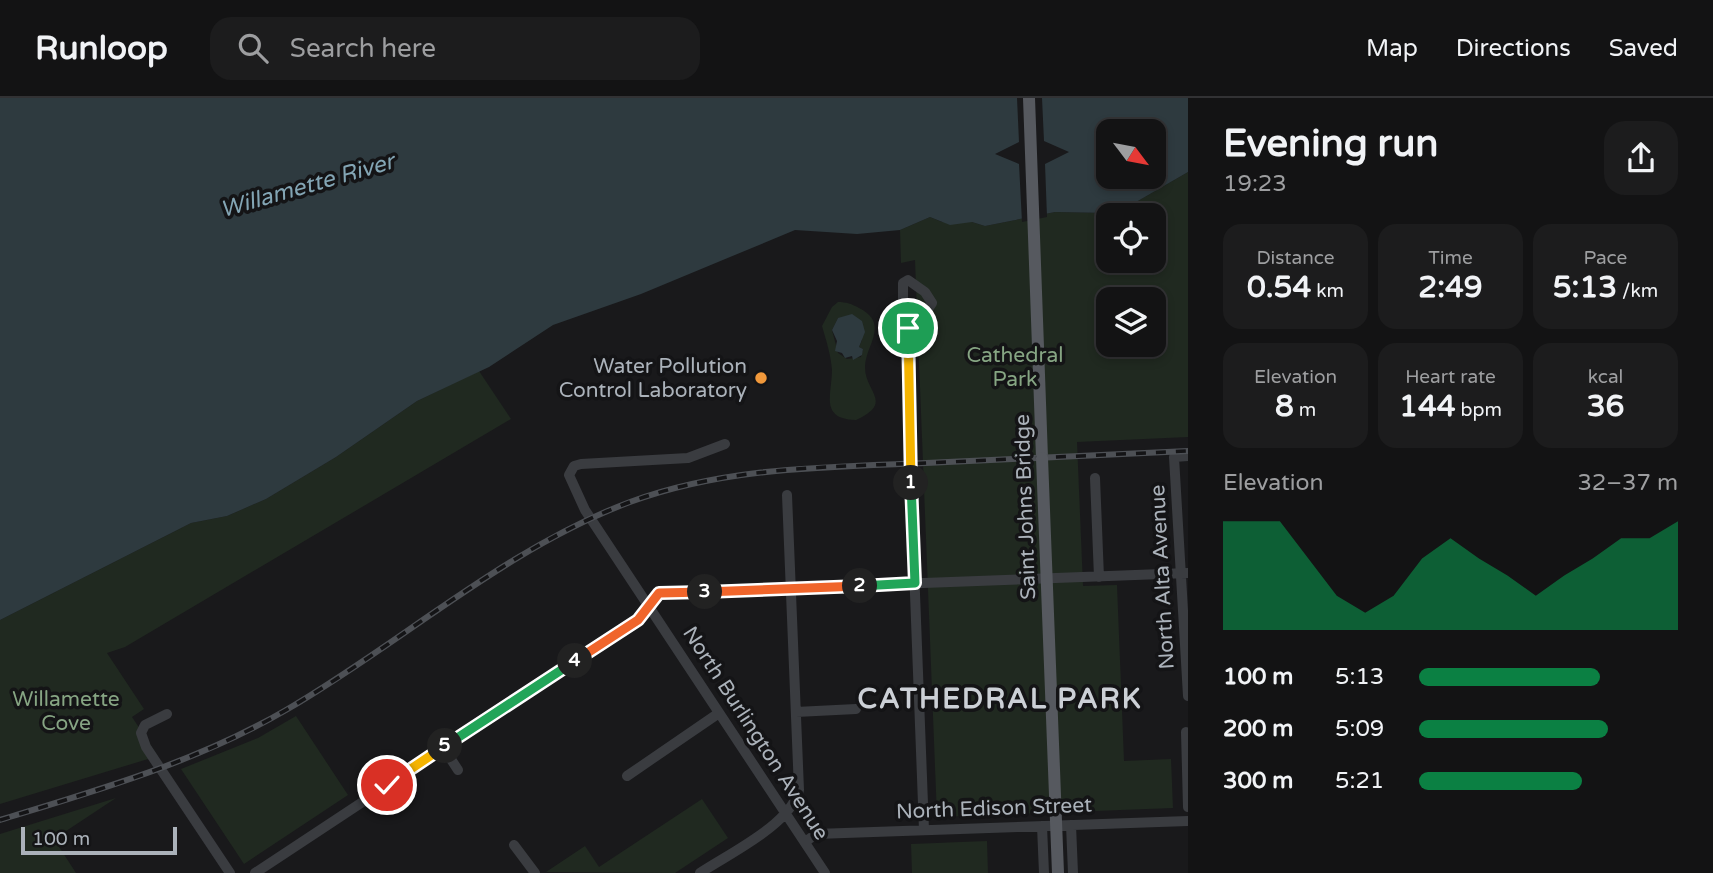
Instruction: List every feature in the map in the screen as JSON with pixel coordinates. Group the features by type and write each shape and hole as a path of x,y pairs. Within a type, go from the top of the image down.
{"main road":[{"name":"Saint Johns Bridge","path":"1029,98 1058,873"}],"street":[{"path":"908,328 924,830"},
{"name":"North Burlington Avenue","path":"725,444 688,458 612,460 574,466 569,475 585,510 825,873"},
{"name":"North Alta Avenue","path":"1188,456 1174,457 1185,573 1188,696"},
{"path":"1096,478 1099,577"},
{"path":"700,873 786,814 799,790 788,495"},
{"path":"255,873 638,620 659,593 1185,573"},
{"path":"796,712 856,709"},
{"path":"627,776 719,713"},
{"path":"167,714 145,725 141,733 165,777 230,873"},
{"path":"1186,732 1188,807"},
{"path":"443,747 458,770"},
{"name":"North Edison Street","path":"805,842 816,834 1188,821"},
{"path":"1071,825 1073,873"},
{"path":"1042,826 1044,873"},
{"path":"514,845 535,873"}],"green space":[{"name":"Cathedral Park","path":"1188,172 1188,437 1077,442 1083,586 1117,585 1124,761 1171,759 1173,808 937,817 915,260 901,263 900,230 930,217 942,222 972,222 985,226 1055,212 1096,213 1096,273 1166,273 1166,203 1134,203 1159,189 1166,189 1166,185"},
{"path":"838,302 854,305 868,314 875,328 865,366 876,402 868,414 856,420 837,415 830,404 832,370 822,326 832,307","holes":["838,318 862,340 859,347 863,349 861,357 847,359 838,353 832,330"]},
{"path":"479,371 511,419 125,647 107,653 144,709 132,717 158,756 0,804 0,620 191,523 227,516 266,499 336,457 417,401"},
{"path":"296,716 348,795 244,864 181,769 258,738"},
{"name":"Willamette Cove","path":"116,798 54,839 76,873 0,873 0,834"},
{"path":"702,799 728,838 675,873 546,872 585,846 599,867"},
{"path":"987,841 988,873 912,873 911,844"}],"water":[{"name":"Willamette River","path":"0,98 1188,98 1188,172 1166,185 1166,119 1096,119 1096,189 1159,189 1134,203 1096,203 1096,213 1055,212 985,226 972,222 950,225 930,217 900,230 857,234 795,230 641,294 553,325 489,367 417,401 336,457 266,499 227,516 191,523 0,620"},
{"path":"852,314 862,321 865,332 859,347 863,349 862,355 853,360 852,356 845,358 842,353 835,351 837,341 832,330 838,318"}],"pier":[{"path":"1017,98 1042,98 1044,141 1069,152 1045,164 1047,217 1022,222 1019,164 995,154 1019,142"}],"railway":[{"path":"0,820 146,773 218,745 286,710 328,684 454,598 540,545 584,521 666,490 739,475 813,468 1188,451"}],"place":[{"name":"Water Pollution Control Laboratory","path":"761,378"}],"district":[{"name":"CATHEDRAL PARK","path":"1000,698"}],"route":[{"path":"387,785 638,620 659,593 915,583 908,328"}]}
